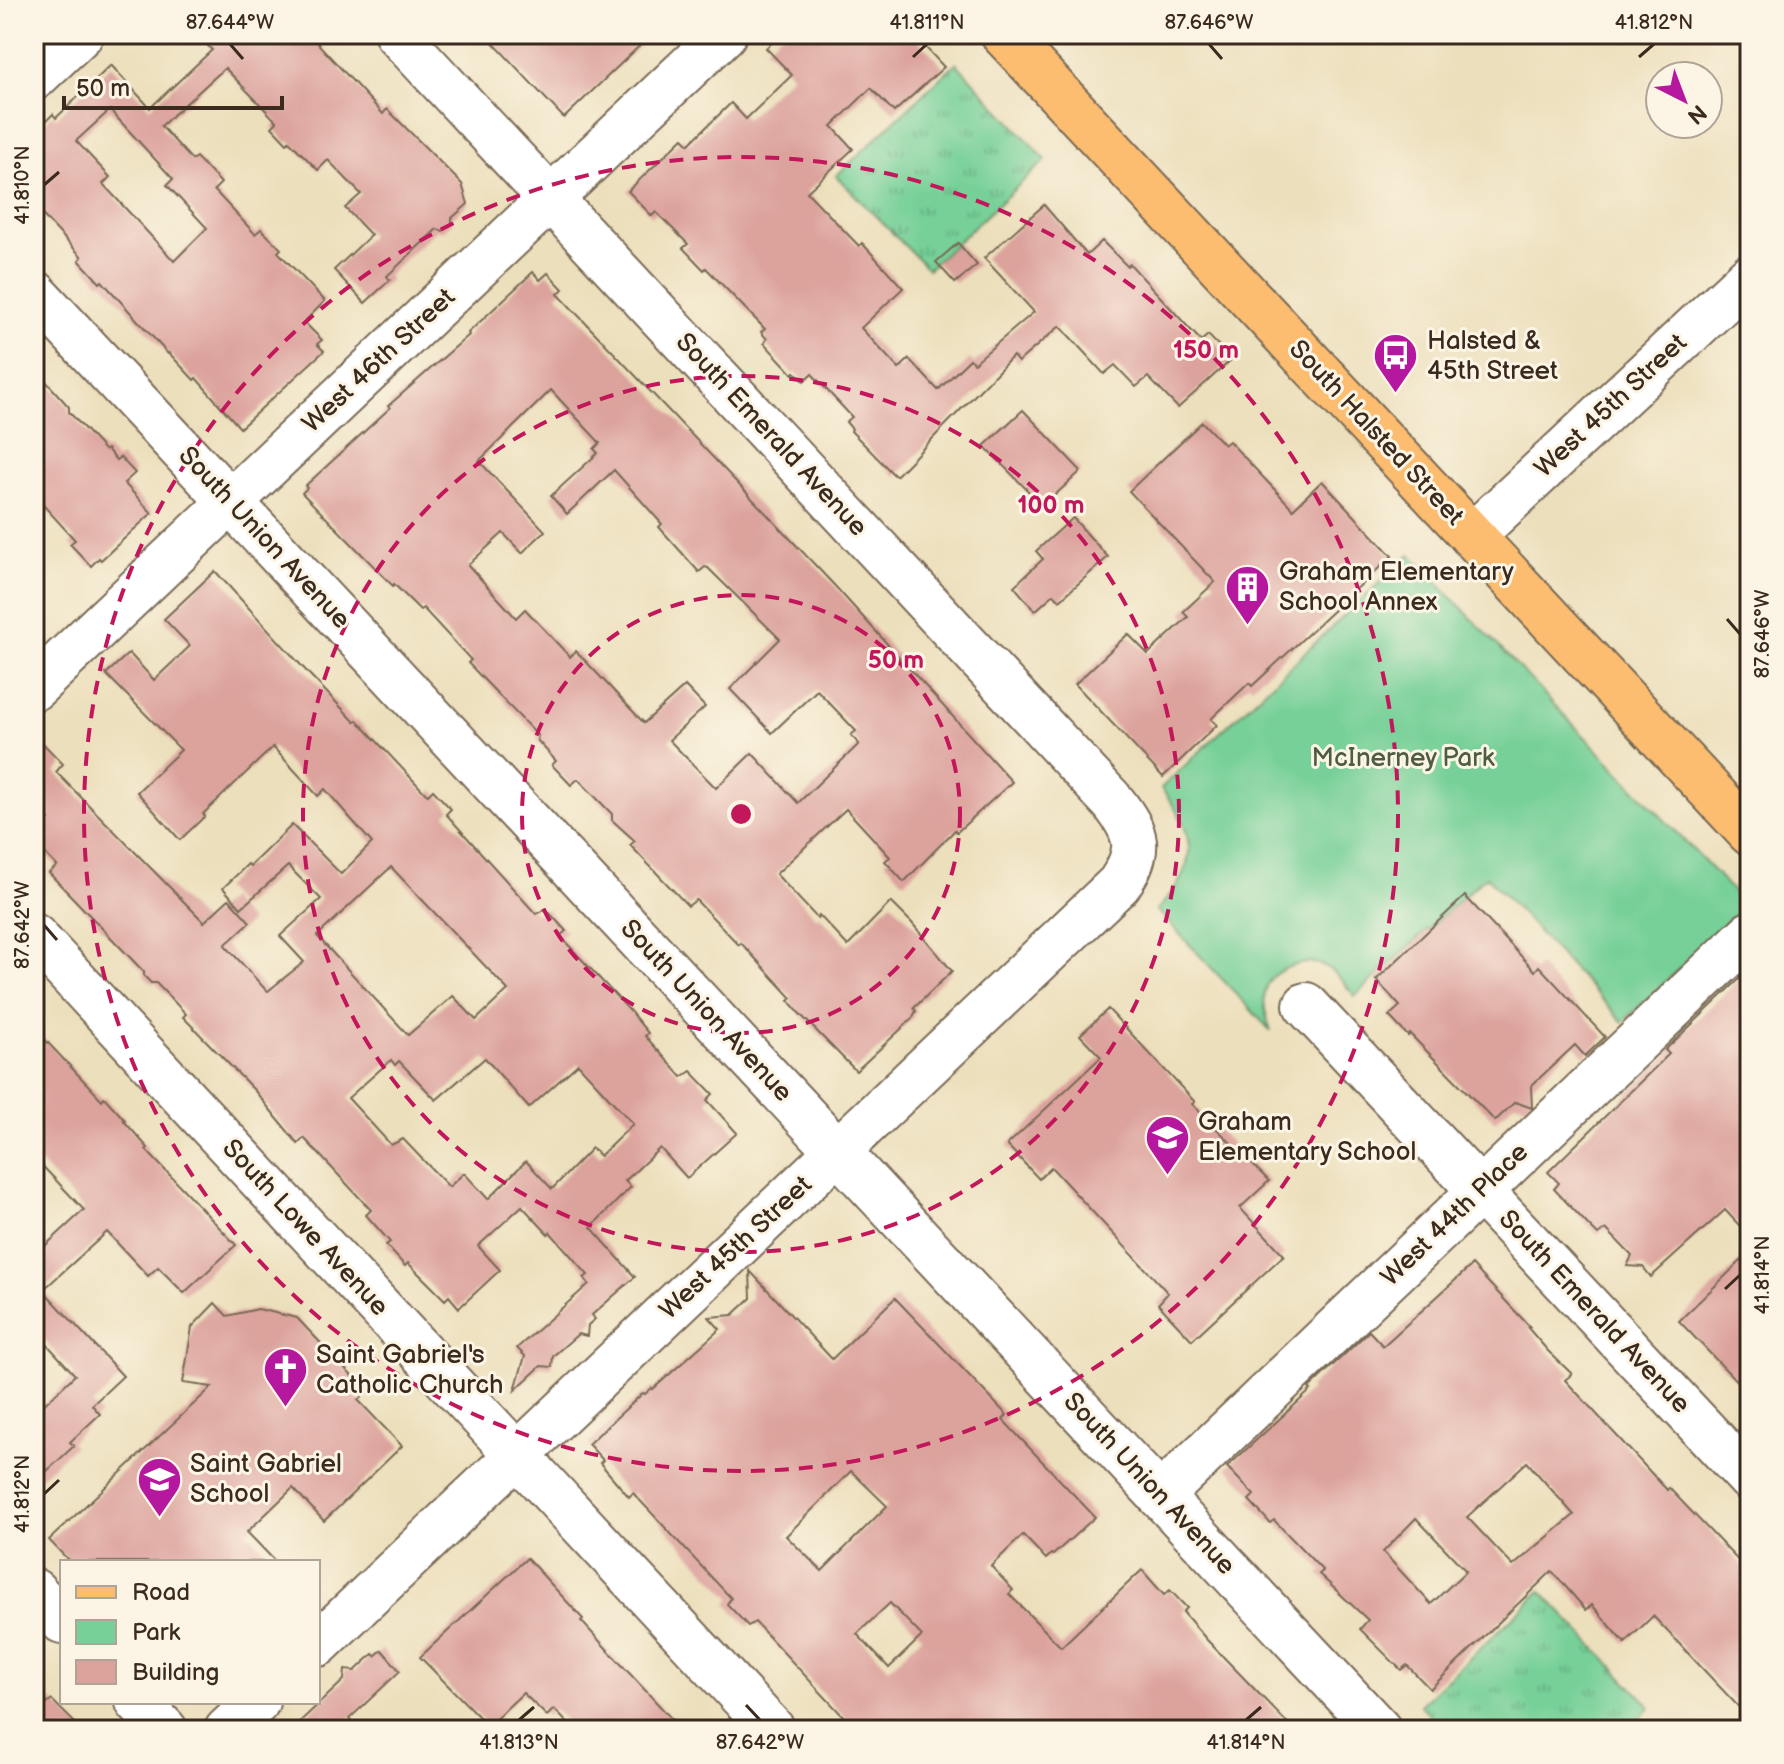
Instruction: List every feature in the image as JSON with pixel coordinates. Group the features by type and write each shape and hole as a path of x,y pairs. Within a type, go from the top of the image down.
{"main road":[{"name":"South Halsted Street","path":"1003,34 1750,833"}],"street":[{"path":"34,78 81,34"},
{"name":"South Emerald Avenue","path":"397,34 1113,802 1129,823 1134,841"},
{"name":"West 46th Street","path":"34,688 724,34"},
{"name":"West 45th Street","path":"1472,536 1750,276"},
{"name":"South Union Avenue","path":"34,292 1379,1730"},
{"name":"West 45th Street","path":"320,1642 1119,884 1133,864 1134,841"},
{"name":"West 44th Place","path":"1160,1496 1750,934"},
{"name":"South Lowe Avenue","path":"34,936 773,1730"},
{"name":"South Emerald Avenue","path":"1306,1005 1750,1479"},
{"path":"34,1591 60,1619"},
{"path":"140,1704 165,1730"},
{"path":"227,1730 255,1704"}],"green space":[{"path":"956,63 1046,160 928,269 836,176"},
{"name":"McInerney Park","path":"1410,554 1746,905 1623,1022 1486,876 1355,996 1336,975 1315,963 1299,964 1275,975 1266,987 1264,998 1271,1031 1157,910 1181,879 1189,850 1182,821 1161,788"},
{"path":"1541,1591 1651,1707 1627,1730 1443,1730 1420,1705"}],"building":[{"path":"220,34 309,34 383,114 387,109 462,184 468,204 443,231 437,229 387,276 390,280 365,303 334,270 371,235 345,208 361,194 328,160 318,170 289,141 287,143 272,127 277,122 225,68 161,126 192,160 196,157 221,183 214,190 255,234 261,229 281,249 278,252 325,301 304,322 322,340 317,344 324,351 240,428 196,378 194,380 168,354 102,281 100,283 79,260 82,257 34,206 34,133 53,114 56,118 111,65 150,108 212,50 208,46","holes":["110,110 173,179 167,185 207,228 174,261 103,184 110,177 76,141"]},
{"path":"485,34 652,34 564,118"},
{"path":"781,34 913,34 944,67 894,112 871,88 832,126 853,149 807,192 859,246 862,243 903,288 861,328 899,369 909,359 938,390 970,359 974,363 1034,312 984,258 1044,205 1087,255 1102,241 1127,266 1130,264 1201,341 1208,335 1232,359 1178,408 1148,377 1136,387 1115,365 1104,374 1060,326 1018,362 1013,356 894,475 851,431 846,422 852,417 812,374 804,381 795,372 793,374 764,343 767,339 761,332 765,329 683,248 688,244 656,212 652,216 628,191 683,138 689,144 731,103 746,119 792,75 766,48"},
{"path":"958,243 977,265 955,283 936,262"},
{"path":"533,272 540,280 548,273 563,289 558,294 834,585 1012,782 957,832 955,830 904,882 885,861 890,857 846,809 776,874 848,946 891,902 952,971 914,1008 916,1011 912,1019 856,1071 799,1013 789,1001 792,998 741,943 739,945 696,900 688,906 630,845 635,841 612,820 612,814 578,779 571,785 552,765 556,761 537,740 538,736 468,663 471,660 423,608 420,610 393,586 302,493 307,488 305,486 390,408 388,406","holes":["551,390 600,443 594,449 598,453 551,496 567,514 614,470 699,572 708,568 780,639 730,689 772,733 817,690 856,731 851,735 859,744 798,803 752,753 716,788 669,740 705,707 685,686 644,723 576,651 570,657 525,609 516,618 468,565 503,533 522,553 545,531 479,461"]},
{"path":"34,368 105,451 107,449 116,460 120,457 135,473 124,483 152,513 91,566 70,544 75,540 34,495"},
{"path":"1023,410 1081,471 1043,506 984,446"},
{"name":"Graham Elementary School Annex","path":"1202,422 1224,445 1229,441 1293,509 1322,481 1392,556 1252,686 1249,683 1211,719 1217,725 1163,777 1075,684 1128,634 1148,654 1188,617 1183,612 1215,582 1129,491"},
{"path":"1073,518 1108,557 1060,600 1054,594 1035,611 1014,586 1043,559 1036,551"},
{"path":"215,571 309,674 426,794 433,790 451,809 446,814 536,914 546,909 566,931 560,936 629,1010 648,1033 645,1036 682,1077 691,1071 713,1094 707,1100 737,1133 687,1178 660,1148 625,1181 631,1187 591,1227 635,1277 592,1315 595,1319 588,1325 587,1336 578,1334 553,1356 552,1367 541,1366 515,1390 525,1356 517,1348 589,1284 584,1278 588,1275 522,1206 478,1246 500,1270 459,1308 449,1296 445,1300 408,1263 405,1266 386,1245 390,1242 366,1215 371,1210 304,1138 298,1144 255,1091 183,1017 186,1014 156,983 151,983 144,976 144,972 49,873 57,866 34,842 49,820 34,802 34,734 63,764 56,772 204,922 229,899 250,922 225,945 265,989 268,991 304,962 280,936 321,899 288,866 241,908 223,888 292,825 341,874 372,843 325,789 318,796 273,747 180,840 137,792 181,750 106,674 129,653 154,680 190,646 164,619","holes":["391,867 508,990 476,1020 453,996 408,1035 317,936","485,1058 529,1108 578,1064 633,1124 600,1156 592,1148 552,1189 526,1161 488,1199 464,1173 449,1187 403,1139 391,1145 348,1098 391,1060 395,1065 399,1061 436,1100"]},
{"path":"1465,896 1535,971 1539,966 1605,1037 1585,1056 1575,1045 1531,1086 1532,1108 1515,1102 1495,1121 1389,1016 1400,1006 1376,980"},
{"path":"1750,969 1750,1237 1725,1210 1651,1277 1643,1267 1627,1266 1632,1256 1606,1229 1598,1235 1590,1227 1554,1189 1559,1183 1548,1172 1669,1054 1665,1050"},
{"path":"1108,1009 1195,1102 1192,1104 1269,1181 1240,1208 1284,1255 1192,1340 1158,1304 1168,1293 1051,1167 1039,1179 1007,1145 1101,1057 1080,1035"},
{"path":"34,1028 102,1100 104,1097 148,1148 146,1150 236,1245 184,1293 158,1267 148,1276 107,1232 43,1290 123,1376 92,1405 100,1414 70,1442 74,1446 34,1483 34,1414 75,1375 34,1330 34,1256 84,1210 34,1157"},
{"path":"1750,1252 1750,1395 1679,1321"},
{"path":"1472,1265 1572,1374 1565,1380 1667,1490 1669,1488 1750,1573 1750,1719 1653,1616 1625,1643 1592,1605 1586,1610 1552,1571 1430,1689 1407,1665 1401,1670 1360,1629 1368,1620 1319,1574 1323,1571 1274,1520 1270,1523 1249,1500 1254,1495 1227,1467 1311,1390 1309,1388 1369,1331 1383,1346","holes":["1527,1462 1574,1515 1513,1566 1467,1517","1416,1518 1466,1571 1431,1604 1383,1552"]},
{"path":"750,1271 832,1359 895,1298 1007,1415 1003,1420 1095,1517 1046,1559 1023,1535 991,1566 1013,1590 1009,1594 1061,1647 1142,1570 1164,1595 1170,1590 1187,1608 1183,1612 1207,1640 1294,1730 856,1730 755,1622 748,1626 727,1604 731,1598 633,1493 629,1497 588,1444 720,1329 709,1317 733,1315 751,1298","holes":["851,1471 887,1506 822,1571 786,1536","890,1603 922,1636 889,1668 857,1634"]},
{"path":"215,1303 227,1316 258,1309 297,1318 367,1392 358,1400 402,1446 324,1521 293,1488 247,1532 274,1560 68,1560 49,1540 212,1387 183,1383 192,1327"},
{"path":"527,1558 682,1730 574,1730 554,1709 547,1716 523,1693 488,1726 420,1657"},
{"path":"382,1650 400,1671 349,1719 358,1730 291,1730 344,1680 345,1670 355,1671 373,1654 375,1656"},
{"path":"34,1690 47,1704 52,1700 82,1730 34,1730"}],"place":[{"name":"Halsted & 45th Street","path":"1396,395"},
{"name":"Graham Elementary School Annex","path":"1248,626"},
{"name":"Graham Elementary School","path":"1167,1176"},
{"name":"Saint Gabriel's Catholic Church","path":"285,1409"},
{"name":"Saint Gabriel School","path":"159,1518"}]}
